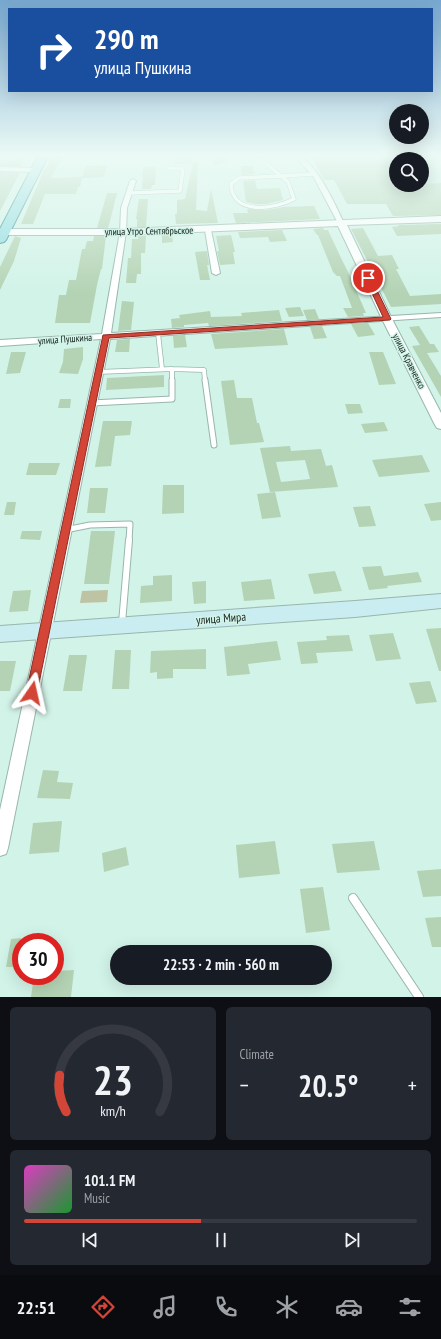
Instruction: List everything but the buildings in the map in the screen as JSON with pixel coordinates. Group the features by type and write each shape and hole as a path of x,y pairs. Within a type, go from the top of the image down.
{"main road":[{"path":"1,235 19,201"},
{"name":"улица Мира","path":"0,634 441,601"}],"street":[{"path":"0,848 106,336 123,232 124,208 127,201"},
{"name":"улица Кравченко","path":"329,201 342,223 387,319 441,425"},
{"name":"улица Утро Сентябрьское","path":"1,235 208,230 441,219"},
{"path":"208,230 216,274"},
{"name":"улица Пушкина","path":"0,343 441,315"}],"lane":[{"path":"237,201 253,207 271,207 289,203 292,201"},
{"path":"158,333 162,369"},
{"path":"98,372 162,369 204,370 214,445"},
{"path":"91,403 172,399 172,369"},
{"path":"65,530 90,525 130,524 122,626"},
{"path":"354,898 419,997"}],"green space":[{"path":"108,590 107,602 80,603 82,591"}],"route":[{"path":"32,693 106,336 387,319 368,278"}]}
